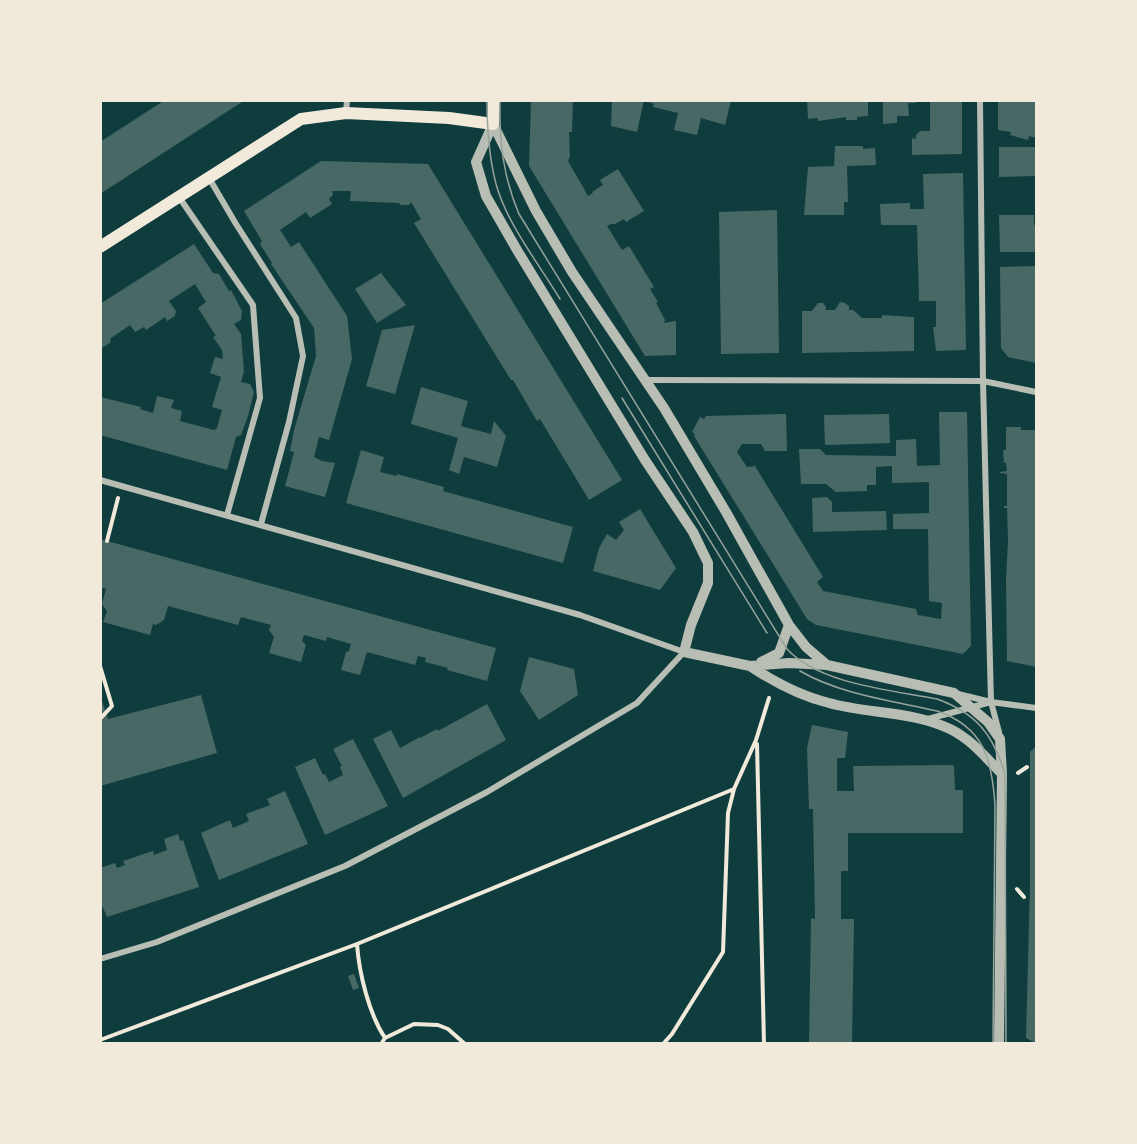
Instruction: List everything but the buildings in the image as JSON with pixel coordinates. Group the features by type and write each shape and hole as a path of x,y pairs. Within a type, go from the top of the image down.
{"main road":[{"path":"100,247 302,119 346,107 493,124 494,100"}],"street":[{"path":"980,100 983,381 991,702 1000,738 1002,774 999,1044"},
{"path":"493,124 536,211 572,272 664,408 789,625 806,647 827,665"},
{"path":"100,959 157,942 345,866 487,792 637,703 684,652 691,625 708,583 708,563 693,532 645,460 486,196 476,162 493,124"},
{"path":"209,178 296,318 303,356 289,422 261,524"},
{"path":"179,197 253,305 260,398 227,515"},
{"path":"645,380 983,381 1036,392"},
{"path":"100,480 580,615 684,652 750,666 789,663 827,665 991,702 1036,708"},
{"path":"750,666 779,653 789,625"},
{"path":"750,666 775,683 828,703 924,720 950,728 965,737 1002,774"},
{"path":"954,693 988,722 1000,738"},
{"path":"924,720 991,702"}],"path":[{"path":"107,541 121,486"},
{"path":"100,666 112,706 100,719"},
{"path":"663,1044 672,1034 723,952 728,813 734,789 756,740 766,706"},
{"path":"756,740 764,1044"},
{"path":"100,1040 357,944 734,789"},
{"path":"357,944 358,966 378,1027 385,1038"},
{"path":"381,1044 385,1038 414,1024 438,1025 448,1029 465,1044"}],"tram line":[{"path":"487,100 490,153 501,199 524,243 560,299"},
{"path":"500,100 503,158 509,186 519,214 787,649 801,661 836,678 937,699 951,705 972,718 995,747 1005,774 1006,1044"},
{"path":"622,398 767,633"},
{"path":"800,671 849,691 937,711 965,726 982,747 988,759 995,805 993,1044"}]}
